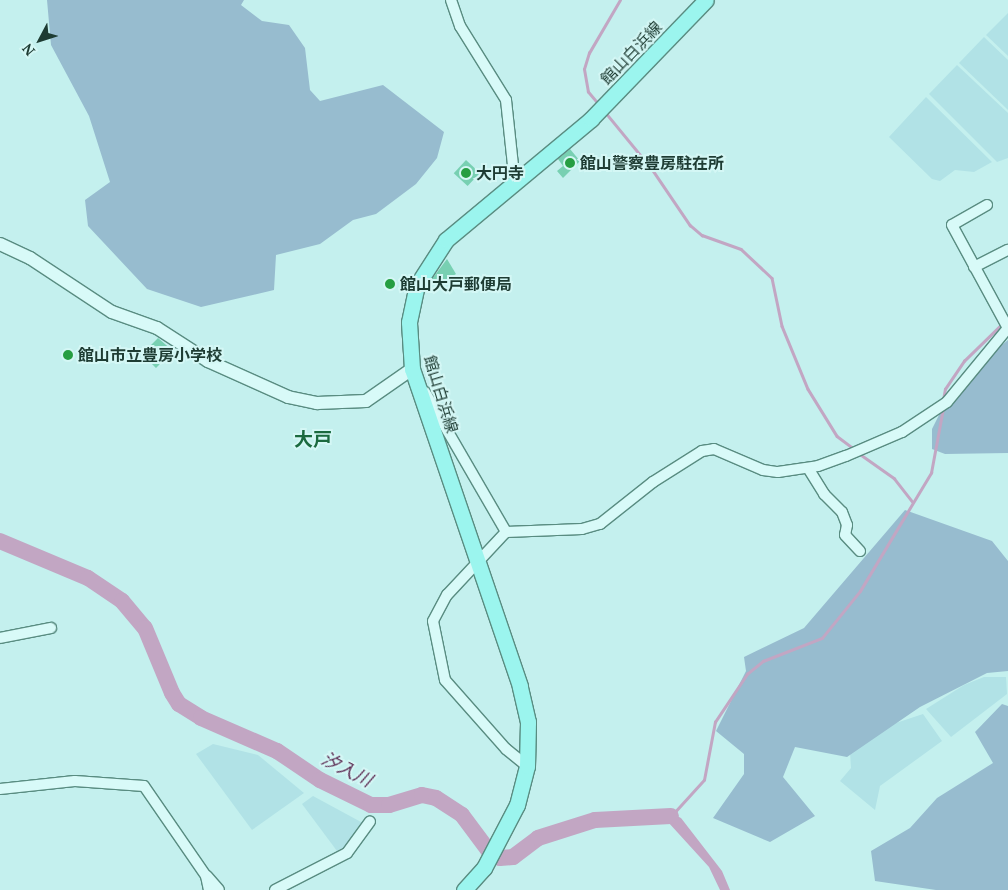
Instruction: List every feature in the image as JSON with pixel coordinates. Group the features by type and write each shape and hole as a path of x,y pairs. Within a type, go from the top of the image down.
{"main road":[{"name":"館山白浜線","path":"464,890 484,868 509,825 527,766 528,722 520,686 412,369 409,322 416,285 424,269 446,240 591,119 706,0"}],"street":[{"path":"451,0 460,26 506,100 515,184"},
{"path":"527,766 506,749 445,680 433,621 447,595 506,532 582,529 600,524 652,482 702,451 725,452 763,470 808,468 846,456 936,410 947,402 1007,327 952,225 987,205"},
{"path":"0,244 26,256 112,312 157,328 208,361 288,397 318,403 366,401 412,369 506,532"},
{"path":"974,267 1008,250"},
{"path":"808,468 824,494 842,512 847,525 845,535 860,551"},
{"path":"0,638 51,628"},
{"path":"0,789 75,781 144,786 206,876 218,890"},
{"path":"275,890 347,853 370,821"},
{"path":"206,876 209,890"}],"shaded area":[{"path":"47,0 244,0 241,5 262,21 289,25 305,48 310,90 320,101 383,85 444,132 437,158 416,184 376,214 353,220 320,244 276,255 274,290 201,307 147,289 88,226 85,200 110,182 89,116 51,45"},
{"path":"1008,13 1008,56 986,35"},
{"path":"984,37 1008,60 1008,110 959,63"},
{"path":"957,65 1008,113 1008,158 997,162 929,94"},
{"path":"926,97 992,162 974,172 955,170 940,181 932,179 889,137"},
{"path":"1008,340 1008,453 945,454 932,449 932,429 954,385"},
{"path":"905,510 992,541 1008,561 1008,671 987,673 920,707 847,757 795,747 783,777 815,816 770,842 713,818 744,774 744,754 716,731 746,671 744,657 804,628"},
{"path":"984,677 1006,677 1007,694 951,737 926,709 964,685"},
{"path":"1002,704 1008,706 1008,890 936,890 875,881 871,851 910,828 937,798 993,763 975,732"},
{"path":"923,714 942,741 880,786 875,810 840,781 851,768 850,752 896,723"},
{"path":"213,744 258,755 304,793 252,830 196,754"},
{"path":"313,796 361,822 362,827 350,844 337,851 302,804"},
{"path":"671,813 681,818 722,871 730,890 720,890 709,867 668,822 650,816"}],"building":[{"name":"館山警察豊房駐在所","path":"570,149 580,161 563,178 557,171 563,166 558,159"},
{"name":"大円寺","path":"466,160 480,173 468,186 454,173"},
{"path":"447,259 456,274 436,286 432,279"},
{"path":"158,338 173,351 156,368 147,359 152,353 147,349"}],"waterway":[{"path":"599,105 588,92 584,69 589,53 620,0"},
{"path":"606,113 652,169 690,225 702,235 741,249 772,278 782,326 808,389 837,436 854,449"},
{"path":"943,400 945,389 964,361 1003,323"},
{"path":"672,815 704,780 715,722 747,674 763,661 822,638 860,591 931,473 943,408"},
{"path":"860,454 894,478 912,501"},
{"name":"汐入川","path":"0,541 88,578 122,601 145,628 172,693 179,704 201,718 277,751 320,780 371,805 389,805 422,795 436,798 462,815 488,850 500,858 513,857 538,838 595,820 671,816"}],"place":[{"name":"館山警察豊房駐在所","path":"570,163"},
{"name":"大円寺","path":"466,173"},
{"name":"館山大戸郵便局","path":"390,284"},
{"name":"館山市立豊房小学校","path":"68,355"}],"district":[{"name":"大戸","path":"313,439"}]}
